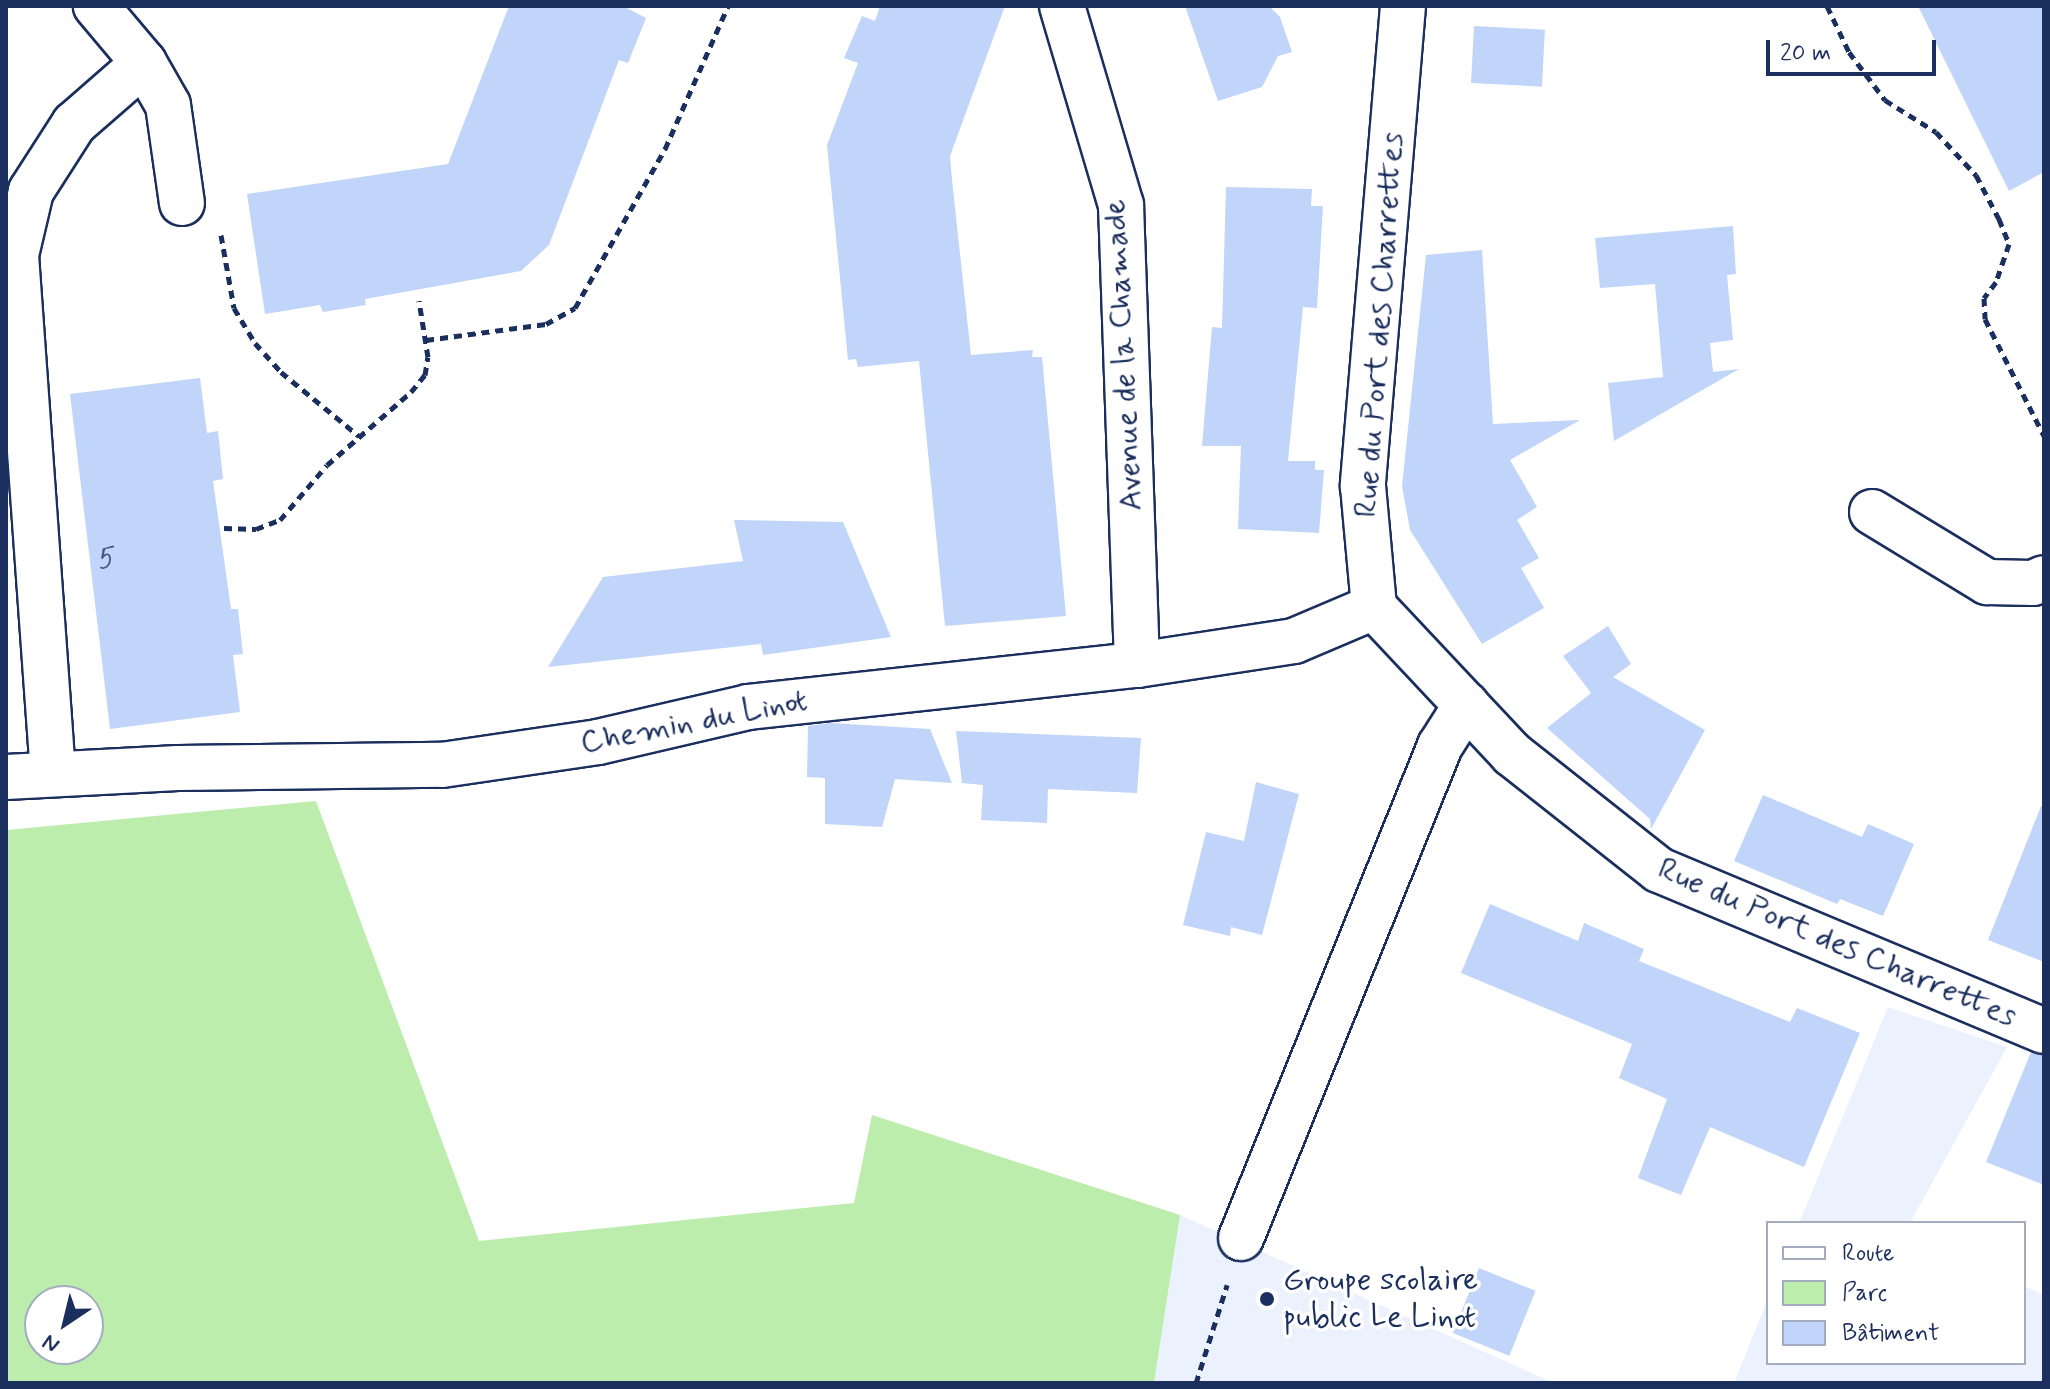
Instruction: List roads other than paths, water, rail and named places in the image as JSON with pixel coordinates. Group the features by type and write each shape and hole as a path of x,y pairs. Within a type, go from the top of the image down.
{"street":[{"path":"96,6 144,63 168,105 182,203"},
{"name":"Avenue de la Chamade","path":"1062,6 1121,205 1137,665"},
{"name":"Rue du Port des Charrettes","path":"1403,6 1363,486 1374,607 1512,754 1659,870 2044,1031"},
{"path":"53,774 16,255 31,191 74,124 144,63"},
{"path":"1872,512 1987,582 2033,583 2044,578"},
{"name":"Chemin du Linot","path":"6,777 442,765 598,742 748,707 1137,665 1294,641 1374,607"},
{"path":"1241,1238 1440,746 1466,705"}],"place":[{"name":"Groupe scolaire public Le Linot","path":"1267,1299"}]}
